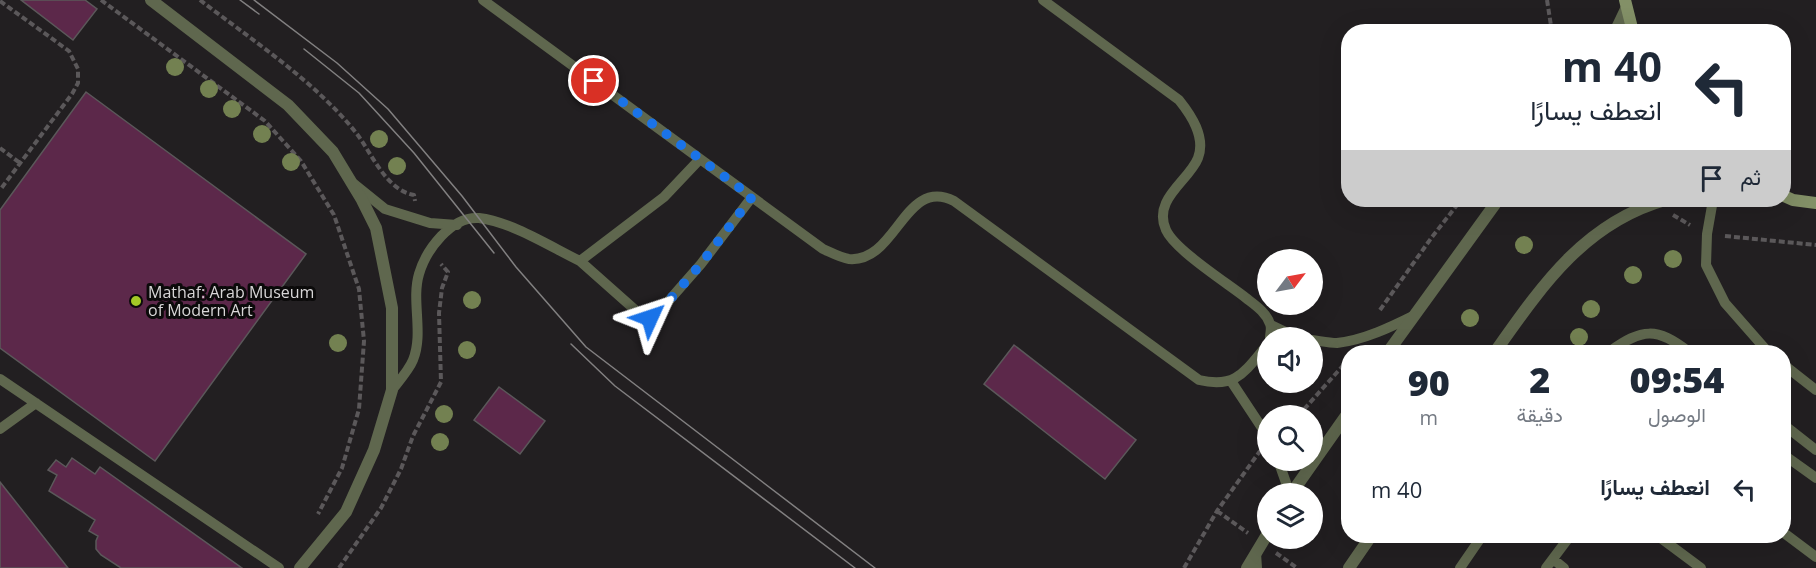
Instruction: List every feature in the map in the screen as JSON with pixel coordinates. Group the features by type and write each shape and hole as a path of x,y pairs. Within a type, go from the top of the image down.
{"main road":[{"path":"1626,4 1631,24"},
{"path":"1791,199 1816,203"}],"street":[{"path":"151,0 288,105 333,152 376,228 392,308 392,390 374,450 346,512 300,568"},
{"path":"1618,24 1626,4"},
{"path":"1393,345 1493,207"},
{"path":"1500,345 1566,260 1607,225 1646,207"},
{"path":"1299,483 1341,423"},
{"path":"1349,568 1366,543"},
{"path":"1247,568 1258,549"}],"lane":[{"path":"483,0 823,249 849,259 869,256 887,240 918,202 928,196 942,195 954,201 1198,381 1215,384 1231,381 1257,356"},
{"path":"1043,0 1179,100 1192,116 1199,139 1198,158 1167,200 1163,214 1166,230 1178,246 1262,310 1271,326"},
{"path":"580,261 664,197 700,159"},
{"path":"351,181 386,209 430,223 457,225"},
{"path":"392,390 413,361 417,339 419,274 441,236 467,219 478,218 503,224 580,261 642,316 650,318 658,313 695,272 752,197"},
{"path":"1712,207 1707,234 1706,265 1725,303 1762,345"},
{"path":"1323,341 1336,343 1383,331 1415,314"},
{"path":"1622,345 1638,335 1650,333 1668,338 1678,345"},
{"path":"1791,370 1816,390"},
{"path":"0,379 279,568"},
{"path":"1231,381 1257,428"},
{"path":"0,429 36,403"},
{"path":"1791,430 1816,450"},
{"path":"1791,460 1816,478"},
{"path":"1791,538 1816,557"},
{"path":"1460,568 1477,543"},
{"path":"1564,568 1550,564 1565,543"},
{"path":"1667,543 1701,568"},
{"path":"1256,553 1257,568"}],"path":[{"path":"101,0 264,121 301,161 334,215 359,289 364,341 359,409 342,468 315,518"},
{"path":"1547,0 1551,24"},
{"path":"0,1 69,51 78,69 78,83 72,94 0,190"},
{"path":"0,148 20,163"},
{"path":"1361,337 1456,207"},
{"path":"1658,207 1707,234 1816,245"},
{"path":"1308,405 1341,367"},
{"path":"1184,568 1217,511 1257,454"}],"building":[{"path":"21,0 85,0 97,9 73,40"},
{"name":"Mathaf: Arab Museum of Modern Art","path":"86,92 306,254 155,461 0,348 0,210"},
{"path":"1014,345 1136,440 1105,479 984,384"},
{"path":"499,387 545,421 520,454 474,420"},
{"path":"72,458 95,474 100,467 242,568 121,568 96,549 98,536 89,531 95,520 49,491 57,475 48,470 56,460 66,467"},
{"path":"0,482 68,568 0,568"}],"tram line":[{"path":"240,0 259,14"},
{"path":"254,0 337,63 388,109 462,196 516,267 586,347 875,568"},
{"path":"304,49 359,93 414,153 494,253"},
{"path":"571,344 615,386 855,568"}],"place":[{"name":"Mathaf: Arab Museum of Modern Art","path":"136,301"}],"route":[{"path":"594,81 752,197 701,264 658,313 650,318"}]}
